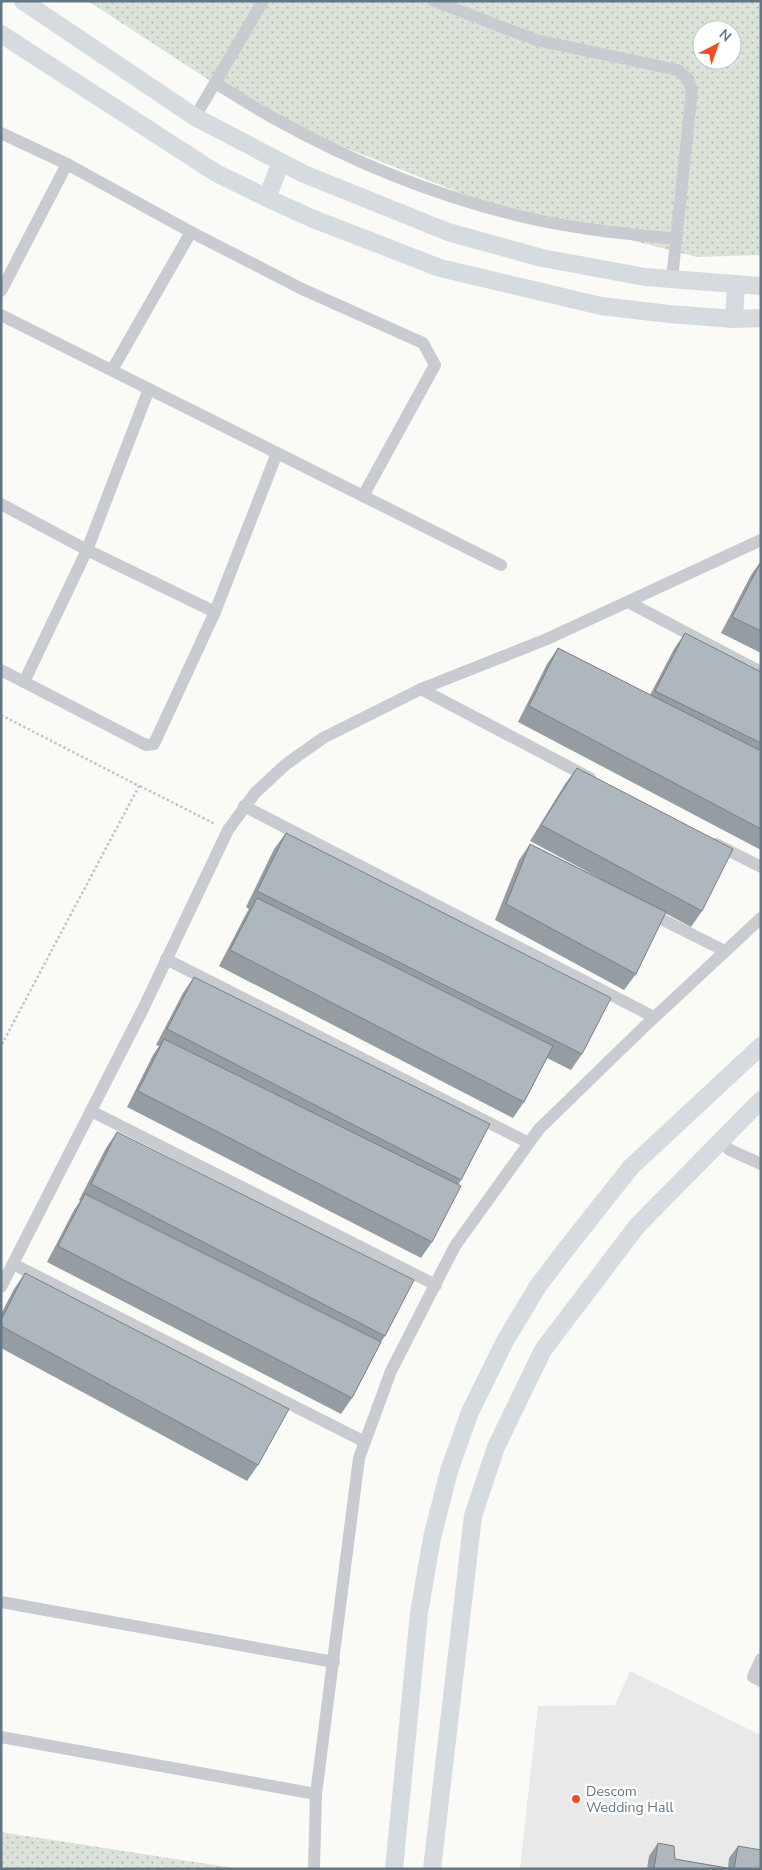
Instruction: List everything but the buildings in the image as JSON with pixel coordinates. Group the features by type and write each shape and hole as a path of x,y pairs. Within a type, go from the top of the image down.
{"street":[{"path":"23,1 195,117 304,174 448,232 542,258 645,276 761,286"},
{"path":"195,117 263,1"},
{"path":"434,1 536,40 678,70 688,79 692,90 672,279"},
{"path":"1,34 216,173 266,198 440,268 601,306 734,319 761,318"},
{"path":"215,83 275,120 338,152 402,180 537,220 606,232 676,239"},
{"path":"1,134 67,164 191,232 302,289 423,343 435,365 363,496"},
{"path":"266,198 281,162"},
{"path":"1,291 67,164"},
{"path":"112,370 191,232"},
{"path":"734,319 736,284"},
{"path":"1,315 501,565"},
{"path":"24,682 87,550 149,389"},
{"path":"1,670 146,745 154,744 215,612 278,453"},
{"path":"1,504 87,550 215,612"},
{"path":"1,1287 143,1009 228,830 255,793 285,765 323,738 422,689 547,639 761,540"},
{"path":"628,602 761,672"},
{"path":"422,689 604,785"},
{"path":"244,806 654,1018"},
{"path":"708,840 761,867"},
{"path":"638,908 725,951"},
{"path":"314,1869 316,1794 359,1458 391,1371 456,1246 540,1129 654,1018 761,918"},
{"path":"166,959 529,1144"},
{"path":"394,1869 419,1613 430,1547 449,1471 470,1412 505,1341 538,1286 631,1167 761,1046"},
{"path":"432,1869 473,1516 496,1447 543,1350 637,1226 761,1100"},
{"path":"91,1111 436,1285"},
{"path":"720,1141 730,1150 761,1164"},
{"path":"13,1264 365,1442"},
{"path":"1,1602 334,1662"},
{"path":"761,1659 753,1678 761,1681"},
{"path":"1,1737 316,1794"}],"path":[{"path":"1,715 228,830"},
{"path":"1,1046 139,786"}],"shaded area":[{"path":"88,1 761,1 761,255 697,257 489,204 264,116"},
{"path":"630,1671 761,1735 761,1869 520,1869 538,1706 615,1705"},
{"path":"1,1832 240,1869 1,1869"}],"place":[{"name":"Descom Wedding Hall","path":"576,1799"}]}
